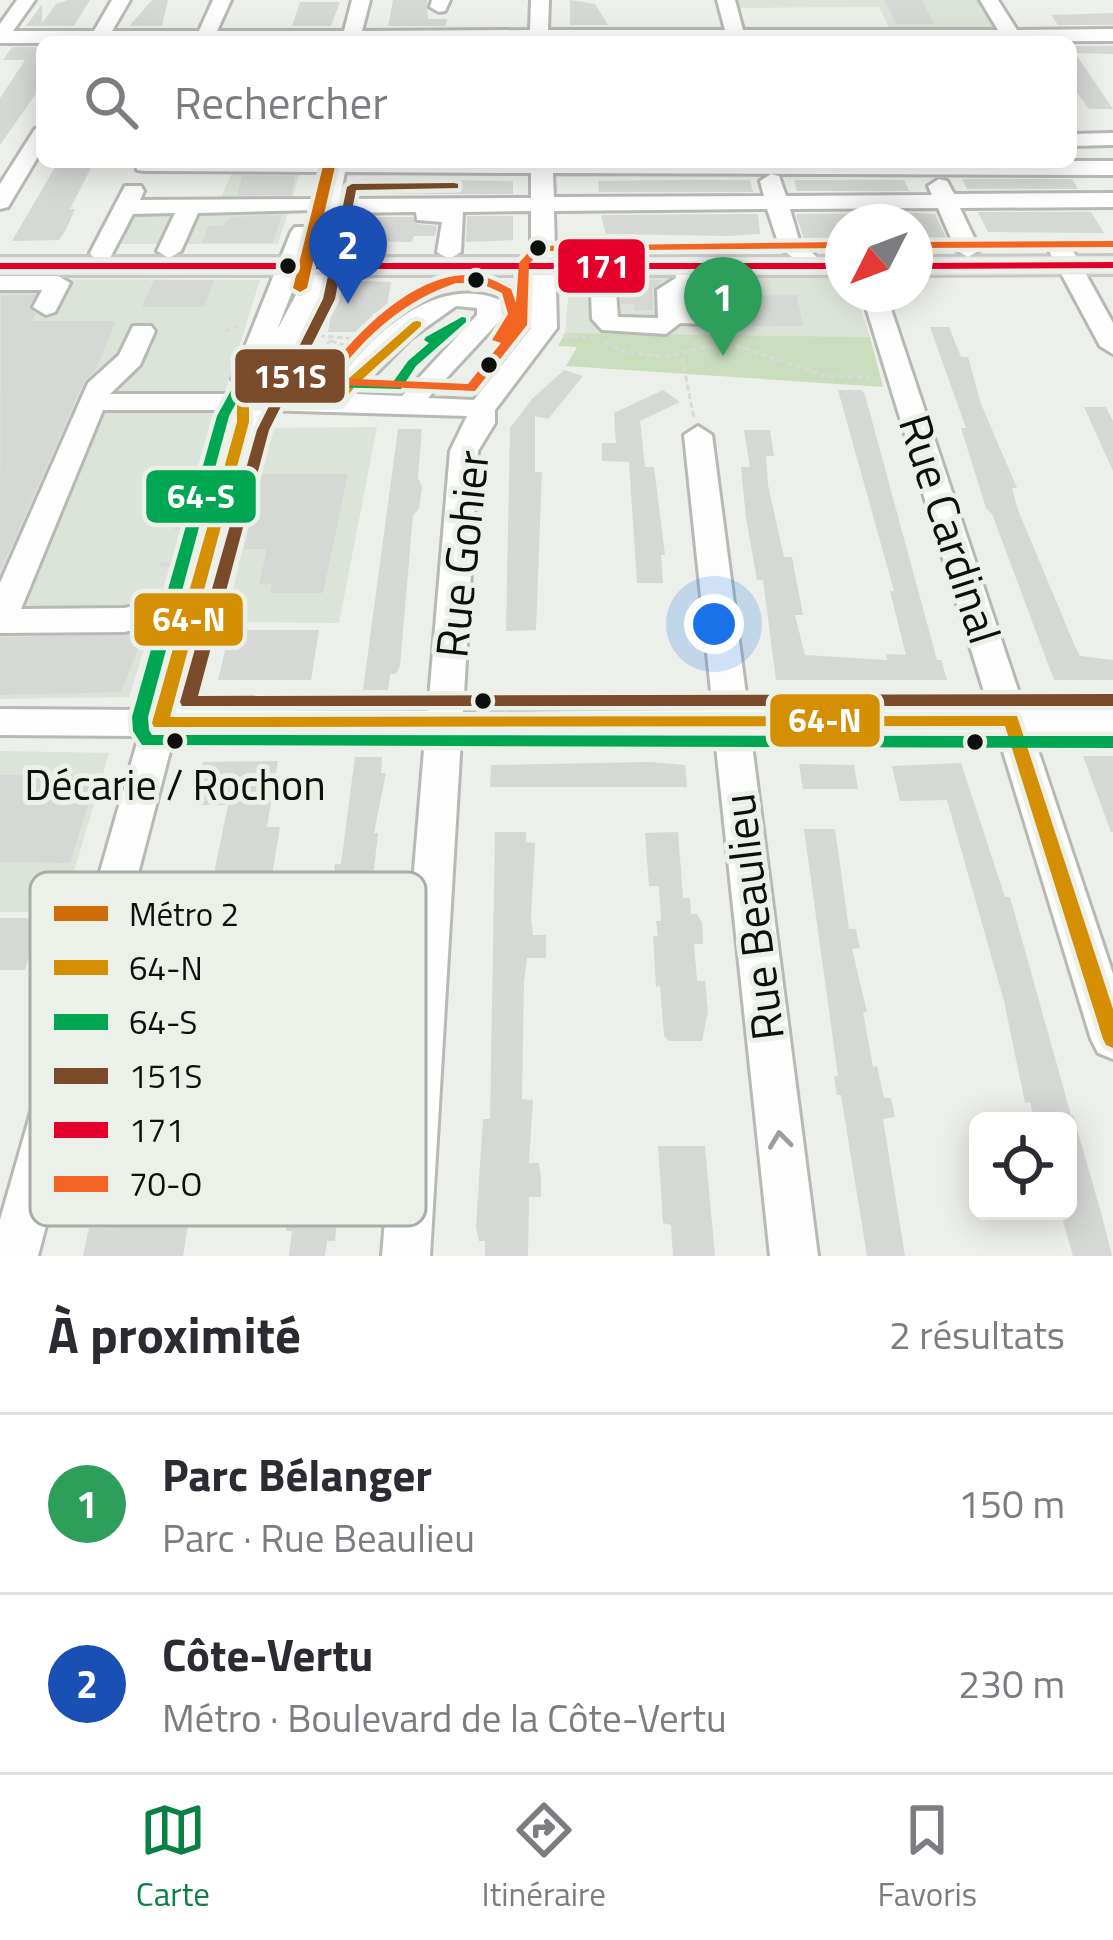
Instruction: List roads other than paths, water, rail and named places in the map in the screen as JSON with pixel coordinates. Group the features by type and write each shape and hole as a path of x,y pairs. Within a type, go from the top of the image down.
{"main road":[{"path":"933,265 1065,257 1113,249"},
{"path":"933,250 1065,257 1113,265"},
{"path":"1,268 102,253 169,251 304,261 449,251 688,274 817,261"},
{"path":"1,268 304,261 817,261"}],"street":[{"path":"0,37 26,0"},
{"path":"101,36 122,0"},
{"path":"206,36 222,0"},
{"path":"358,36 361,0"},
{"path":"359,36 374,0"},
{"path":"539,36 540,0"},
{"path":"726,0 735,36"},
{"path":"989,0 1011,36"},
{"path":"1062,36 1113,34"},
{"path":"0,37 36,38"},
{"path":"1077,130 1111,137"},
{"path":"1077,140 1111,137"},
{"path":"0,202 36,143"},
{"path":"102,253 144,168"},
{"path":"119,872 247,409 249,364 304,261 326,168"},
{"path":"542,168 543,260 570,318"},
{"path":"768,168 776,201 817,261"},
{"path":"931,168 968,250"},
{"path":"125,207 1113,198 1104,168"},
{"path":"169,251 190,206"},
{"path":"425,215 454,216 449,251"},
{"path":"1065,257 1113,346"},
{"path":"570,318 607,267"},
{"path":"1,268 58,283 46,307"},
{"path":"570,318 728,317 723,281 688,274 669,290 678,317"},
{"path":"337,402 350,383 438,306 460,298 491,304 490,316 418,391 411,406"},
{"name":"Rue Cardinal","path":"880,312 1113,1039"},
{"name":"Rue Gohier","path":"426,984 467,440 481,423 472,402 570,318"},
{"path":"142,331 131,359 104,377 0,620 124,620 192,607"},
{"path":"94,402 247,409 337,402 411,406 472,402"},
{"name":"Rue Beaulieu","path":"696,429 794,1256"},
{"path":"0,722 1113,721"},
{"path":"14,1256 30,1198"},
{"name":"Rue Gohier","path":"406,1256 408,1226"}],"metro line":[{"name":"2","path":"300,288 329,168"}],"place":[{"name":"Côte-Vertu","path":"348,304"},
{"name":"Parc Bélanger","path":"723,356"},
{"name":"Décarie / Rochon","path":"175,741"}]}
